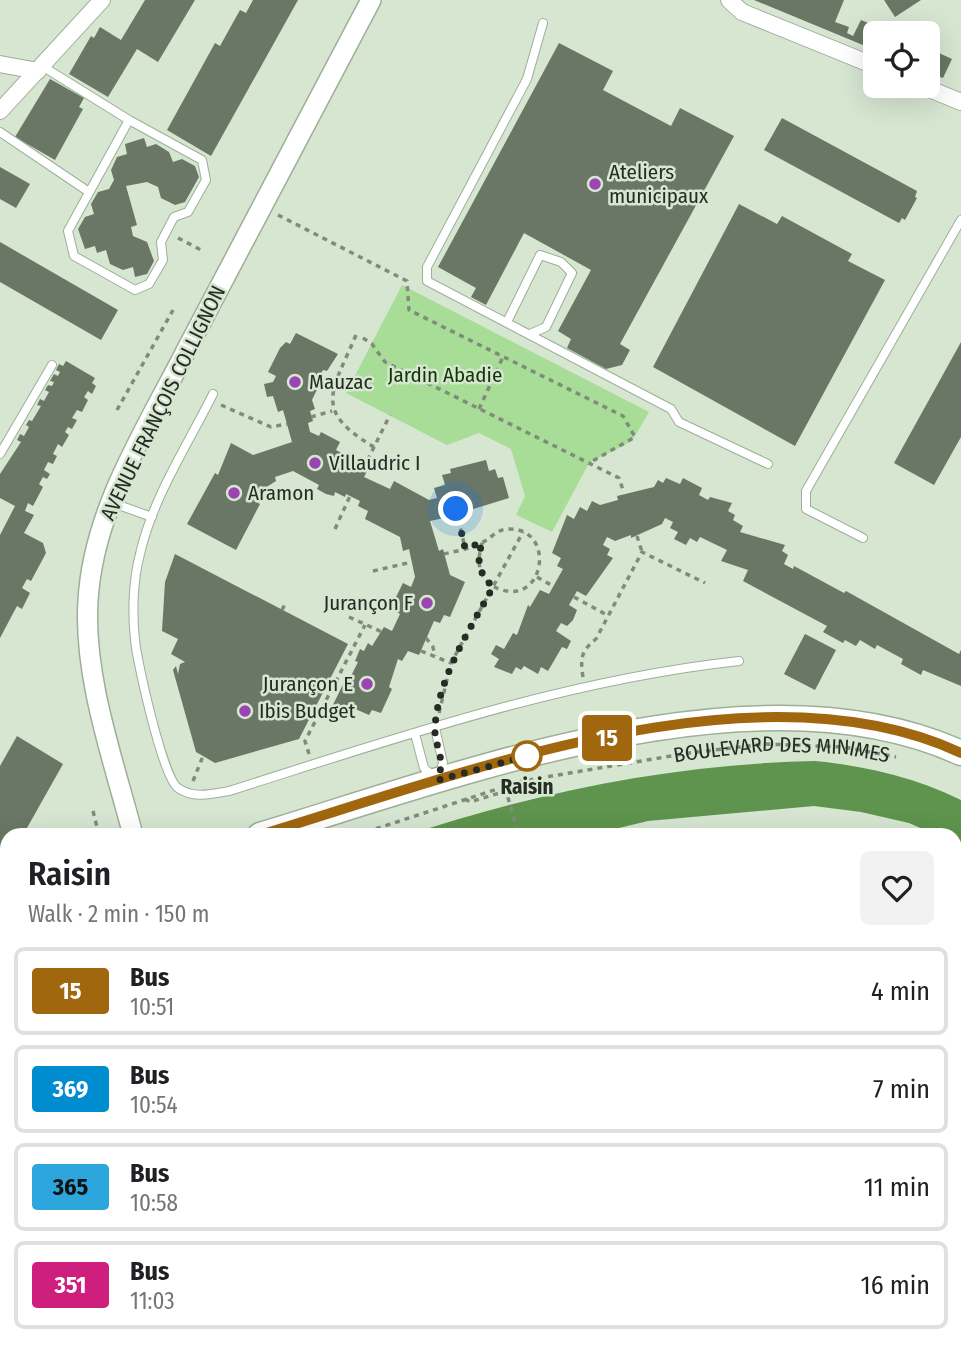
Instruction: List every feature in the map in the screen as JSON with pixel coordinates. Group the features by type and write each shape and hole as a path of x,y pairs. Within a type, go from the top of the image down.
{"main road":[{"name":"BOULEVARD DES MINIMES","path":"283,828 438,780 601,739 663,727 751,717 794,716 854,723 899,732 961,752"}],"street":[{"path":"0,111 102,0"},
{"name":"AVENUE FRANÇOIS COLLIGNON","path":"131,828 94,681 88,628 91,574 110,502 371,0"},
{"path":"729,0 742,12 863,61"},
{"path":"0,64 40,69"},
{"path":"940,93 961,102"}],"lane":[{"path":"543,23 527,79 427,267 427,281 671,409 679,422 768,464"},
{"path":"40,69 202,160 206,180 188,212 174,217 161,242 163,260 149,284 135,290 74,256 68,231 129,120"},
{"path":"0,132 89,192"},
{"path":"863,538 806,509 806,491 961,220"},
{"path":"507,322 540,256 561,262 572,274 546,327 530,334"},
{"path":"0,454 52,365"},
{"path":"211,397 152,517 139,556 135,641 167,772 172,783 188,792 207,795 229,791 531,698 664,669 739,661"},
{"path":"110,502 152,517"},
{"path":"415,734 424,768 438,780 443,763 435,728"}],"path":[{"path":"273,221 279,214 407,281 409,310 623,416 635,437 589,463"},
{"path":"166,232 203,251"},
{"path":"117,410 173,310"},
{"path":"356,335 330,397 332,411 359,439 374,447"},
{"path":"363,338 372,344 385,362 619,478 624,494"},
{"path":"479,409 503,357"},
{"path":"422,381 426,370"},
{"path":"211,397 271,427 287,424"},
{"path":"312,416 332,411"},
{"path":"363,469 390,415"},
{"path":"335,529 350,496"},
{"path":"456,509 465,548"},
{"path":"444,554 482,543 501,530 523,531 536,543 542,559 537,577 526,588 509,592 493,587 481,575 477,559 482,543"},
{"path":"435,728 451,663 523,531"},
{"path":"584,686 580,658 585,648 596,639 642,552 637,536"},
{"path":"642,552 705,583"},
{"path":"373,572 412,562"},
{"path":"537,577 553,586"},
{"path":"574,597 607,615"},
{"path":"282,610 285,604"},
{"path":"349,617 382,632"},
{"path":"312,765 305,741 365,625"},
{"path":"426,638 433,647 435,656"},
{"path":"421,651 451,663"},
{"name":"BOULEVARD DES MINIMES","path":"379,828 522,781 689,753 765,744 844,747 898,757"},
{"path":"188,792 204,756"},
{"path":"470,802 506,791 517,828"},
{"path":"93,811 97,828"}],"green space":[{"name":"Jardin Abadie","path":"402,285 649,412 632,441 589,463 552,532 516,515 525,496 511,449 479,433 447,445 346,393"}],"shaded area":[{"path":"815,761 890,774 926,785 961,800 961,828 920,828 861,812 814,806 648,821 619,828 430,828 508,805 609,783 660,774 763,763"}],"building":[{"path":"145,0 195,0 158,62 137,49 108,97 69,74 91,36 94,38 100,27 121,40"},
{"path":"253,0 298,0 211,156 167,130 215,43 220,46 240,10 246,13"},
{"path":"754,0 844,0 835,22 849,27 847,33 853,36 861,20 863,21 863,45"},
{"path":"884,0 921,0 895,17"},
{"name":"Ateliers municipaux","path":"559,43 613,71 603,90 671,126 680,108 734,136 620,344 630,350 622,365 606,369 567,348 571,339 558,331 591,270 524,233 486,305 471,297 476,288 438,267"},
{"path":"940,54 952,59 943,78 940,77"},
{"path":"50,79 84,98 79,107 83,109 55,160 15,137"},
{"path":"782,118 917,191 917,198 905,220 902,218 899,223 764,150"},
{"path":"144,138 147,147 156,144 169,152 173,162 182,159 195,166 199,177 185,202 175,205 161,198 158,187 147,182 126,186 137,225 131,227 133,236 147,242 154,261 147,274 135,277 133,267 123,270 110,264 106,250 97,253 95,246 85,249 78,229 85,217 94,214 91,204 98,192 109,189 114,180 111,170 117,157 127,154 125,144"},
{"path":"0,167 30,184 16,208 0,199"},
{"path":"739,204 777,224 782,216 852,254 848,261 885,280 795,446 653,367"},
{"path":"0,242 118,310 101,340 0,282"},
{"path":"296,333 338,354 317,381 320,383 312,400 315,409 310,411 313,421 308,423 310,432 319,436 321,432 340,442 336,450 345,455 343,458 367,471 364,477 390,489 394,481 429,500 437,498 434,488 445,485 442,475 451,473 450,469 486,460 489,471 495,469 498,478 503,477 509,498 470,510 471,512 430,521 439,551 443,549 450,575 465,582 450,617 444,615 440,623 434,621 419,655 408,651 402,661 398,659 389,687 392,689 381,713 372,710 369,715 353,708 347,717 331,709 346,678 349,680 358,662 355,661 360,649 364,651 368,643 372,646 384,627 392,631 400,614 397,612 400,604 394,601 403,583 411,587 415,577 409,549 403,551 400,537 365,519 368,511 358,506 360,501 346,494 345,497 335,492 334,496 326,494 317,489 319,485 293,471 275,477 276,481 265,488 260,486 253,500 260,504 236,550 187,524 215,473 218,475 231,443 253,455 292,442 283,410 278,412 273,396 267,397 264,384 273,382 276,376 268,372 280,348 286,342 290,344"},
{"path":"961,342 961,437 934,485 894,463"},
{"path":"66,361 95,378 92,383 96,386 92,394 88,391 84,397 88,400 82,412 77,410 72,418 77,420 72,429 68,427 65,432 69,435 62,447 58,444 53,454 57,456 53,464 48,462 44,470 50,474 47,479 43,477 39,484 43,487 33,506 28,503 25,511 34,515 24,533 43,543 46,553 31,581 27,579 22,588 30,593 22,609 17,606 0,638 0,535 15,506 0,498 0,474 21,442 17,440 20,434 24,436 29,427 26,425 29,420 32,421 41,406 37,405 40,399 44,401 49,392 45,390 48,385 52,386 54,382 50,381 54,374 58,376 60,372 56,370 59,364 63,366"},
{"path":"666,478 680,484 683,478 702,488 699,495 708,500 710,497 732,503 728,511 735,515 733,520 743,526 740,532 785,545 782,551 788,555 784,564 793,569 794,566 844,593 846,591 959,654 961,650 961,686 923,670 921,675 901,664 903,659 877,645 875,649 860,640 856,646 845,640 843,643 823,632 827,626 743,581 748,570 721,561 727,550 700,537 697,542 690,538 686,545 674,539 678,532 670,528 673,522 665,518 662,524 631,538 631,535 615,541 607,537 603,545 610,549 607,555 613,558 586,596 577,591 569,605 577,610 573,620 567,626 561,623 556,631 571,641 567,649 562,647 548,671 541,667 538,674 524,666 521,670 516,667 512,674 494,667 499,659 491,654 496,645 504,649 513,633 517,635 528,605 530,607 540,590 549,594 563,569 557,566 561,558 552,553 567,515 574,519 580,507 587,511 592,501 600,505 618,500 617,496 654,487 658,480 663,483"},
{"path":"175,554 348,644 299,739 215,763 196,752 173,670 176,666 178,674 180,664 185,662 171,654 178,639 162,631 165,582"},
{"path":"805,634 836,650 815,690 784,674"},
{"path":"17,736 63,764 27,828 0,828 0,766"}],"bus line":[{"name":"15","path":"283,828 474,769 547,751 663,727 751,717 794,716 854,723 899,732 947,746 961,753"}],"place":[{"name":"Ateliers municipaux","path":"595,184"},
{"name":"Mauzac","path":"295,382"},
{"name":"Villaudric I","path":"315,463"},
{"name":"Aramon","path":"234,493"},
{"name":"Jurançon F","path":"427,603"},
{"name":"Jurançon E","path":"367,684"},
{"name":"Ibis Budget","path":"245,711"},
{"name":"Raisin","path":"527,756"}],"route":[{"path":"456,509 465,548 482,543 477,559 481,575 493,587 451,663 435,728 443,763 438,780 531,755 527,756"}]}
